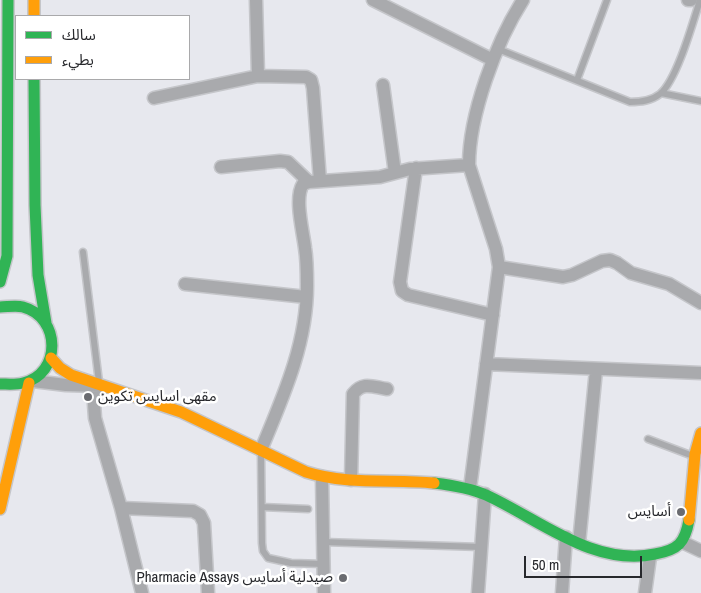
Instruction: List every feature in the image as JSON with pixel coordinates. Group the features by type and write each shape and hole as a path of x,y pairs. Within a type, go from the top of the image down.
{"main road":[{"path":"0,282 7,256 4,122 8,0"},
{"path":"34,0 34,15"},
{"path":"34,80 35,205 38,275 46,323"},
{"path":"0,306 12,304 25,307 37,313 51,332 53,342 51,358 44,372 31,382 14,386 0,384"},
{"path":"51,358 65,372 99,386 162,405 195,418 290,465 322,477 351,480 420,482 470,488 579,543 602,552 635,557 650,557 671,550 682,542 692,520 695,457 701,433"},
{"path":"0,510 31,382"}],"street":[{"path":"256,0 258,76"},
{"path":"373,0 495,54"},
{"path":"470,488 499,267 496,249 469,165 469,150 474,122 495,54 523,0"},
{"path":"154,98 258,76 306,77 311,80 314,182"},
{"path":"384,85 395,173"},
{"path":"221,166 280,160 288,162 314,182"},
{"path":"261,450 289,382 304,328 306,297 305,248 299,192 303,184 380,178 416,168 469,165"},
{"path":"416,168 400,282 402,291 408,295 493,315"},
{"path":"499,267 563,277 572,275 602,261 610,260 618,263 631,273 669,284 701,303"},
{"path":"185,284 306,297"},
{"path":"486,364 701,373"},
{"path":"579,543 596,370"},
{"path":"31,382 99,386 94,404 95,418 121,508 142,593"},
{"path":"351,480 353,394 358,387 365,385 387,389"},
{"path":"322,477 324,593"},
{"path":"478,593 485,494"},
{"path":"121,508 193,511 200,515 204,523 208,593"},
{"path":"562,593 566,537"},
{"path":"682,542 701,551"},
{"path":"645,593 650,557"}],"lane":[{"path":"577,80 607,0"},
{"path":"495,54 577,80 630,102 642,102 661,93 667,86 679,59 700,0"},
{"path":"661,93 701,101"},
{"path":"83,252 99,386"},
{"path":"648,439 695,457"},
{"path":"261,450 262,543 264,551 268,558 292,563 324,564"},
{"path":"262,507 308,509"},
{"path":"323,542 481,547"}],"traffic: fast":[{"path":"0,282 7,256 8,0"},
{"path":"34,80 35,205 38,275 46,323"},
{"path":"0,307 20,306 36,313 45,322 50,333 52,345 50,358 45,369 36,378 20,384 0,384"},
{"path":"434,483 474,490 567,538 610,554 632,556 655,554 675,548 683,540 689,520"}],"traffic: slow":[{"path":"34,0 34,15"},
{"path":"51,358 60,368 71,375 181,412 306,472 337,479 434,483"},
{"path":"0,509 29,383"},
{"path":"689,520 695,454 701,433"}],"place":[{"name":"مقهى اسايس تكوين","path":"88,397"},
{"name":"أسايس","path":"681,512"},
{"name":"Pharmacie Assays صيدلية أسايس","path":"343,578"}]}
